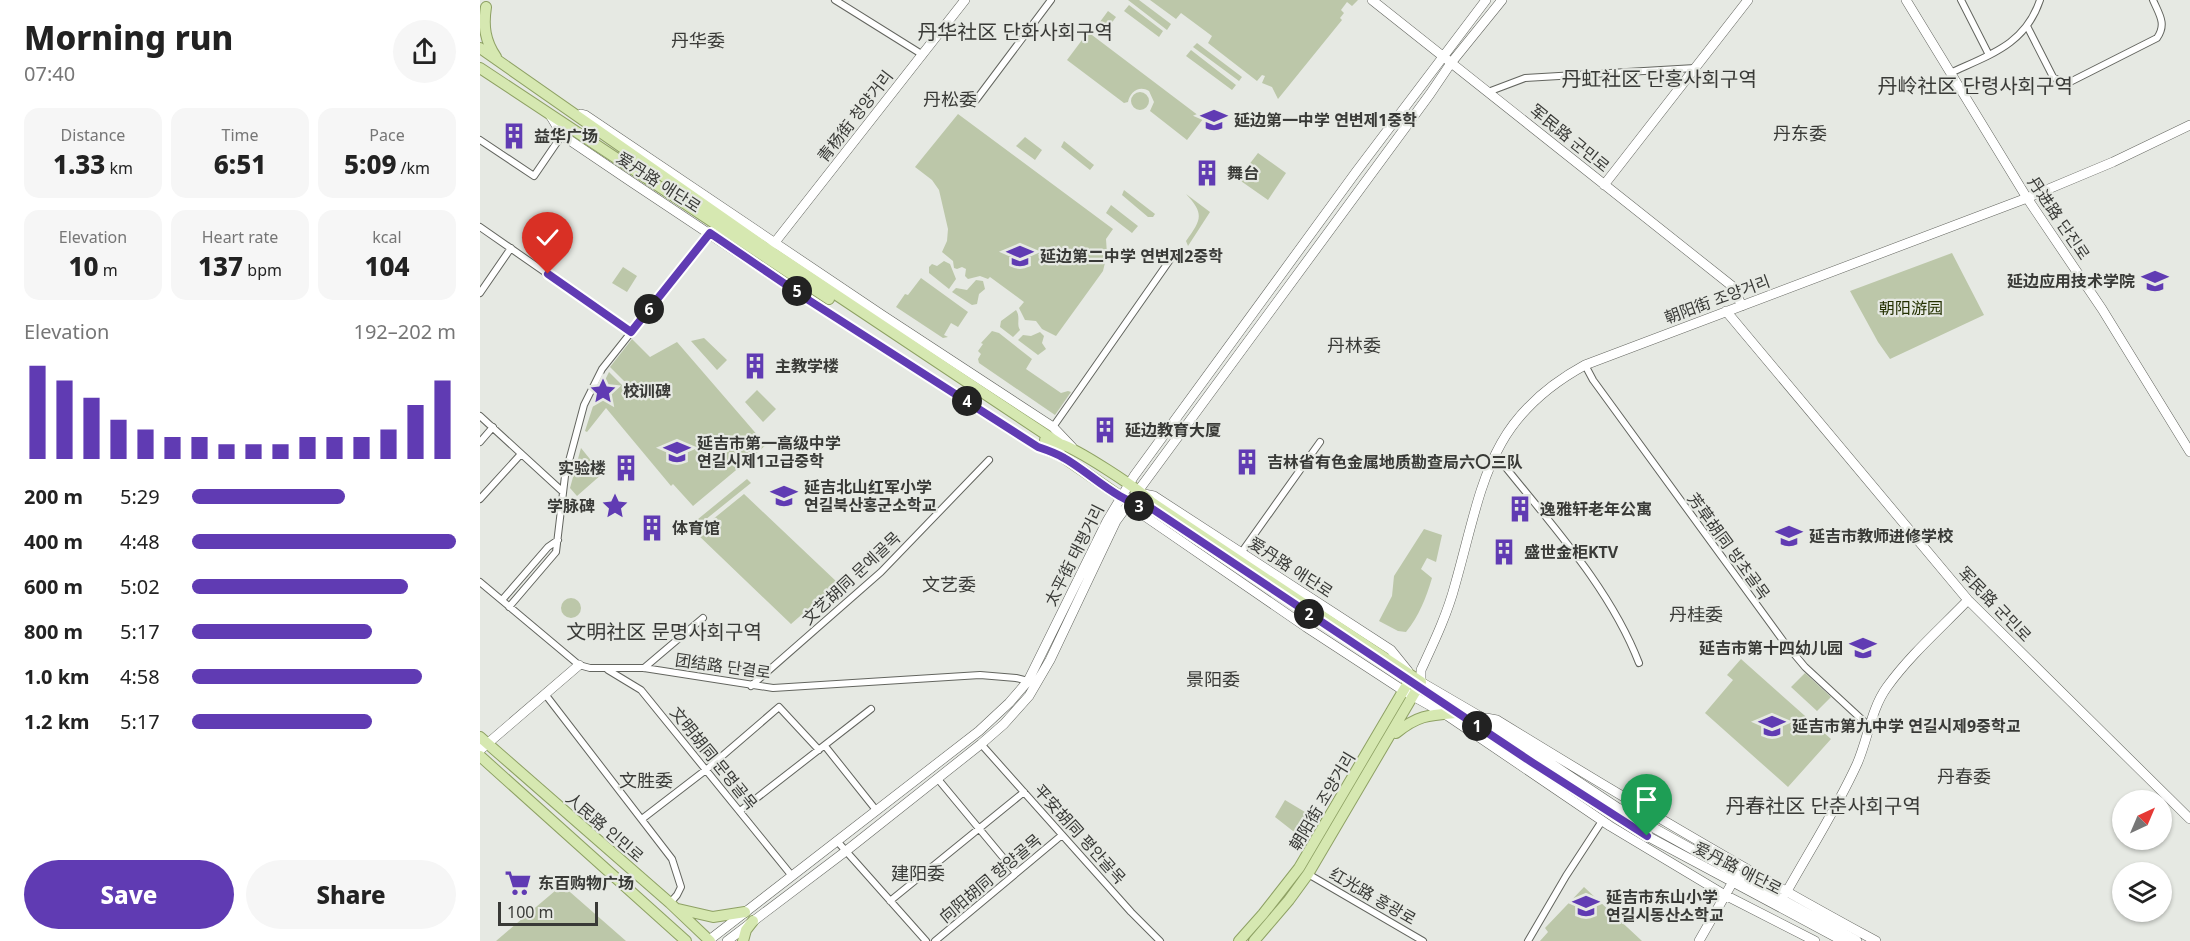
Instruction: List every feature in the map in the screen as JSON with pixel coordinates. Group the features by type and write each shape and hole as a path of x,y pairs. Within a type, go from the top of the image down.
{"main road":[{"path":"486,7 483,21 487,39 490,48 500,62"},
{"name":"爱丹路 애단로","path":"480,48 575,113 584,122 772,247 1060,444 1072,447 1137,490 1151,502 1414,683"},
{"name":"爱丹路 애단로","path":"480,70 550,115 713,229 1044,439 1063,457 1099,481 1131,501 1148,506 1414,683"},
{"path":"519,94 529,81"},
{"path":"1099,481 1106,470"},
{"name":"朝阳街 조양거리","path":"1254,941 1308,874 1388,739 1414,683"},
{"name":"朝阳街 조양거리","path":"1239,941 1299,868 1414,683"},
{"path":"1388,739 1415,718 1451,713"},
{"name":"人民路 인민로","path":"482,743 673,906 709,941"},
{"name":"人民路 인민로","path":"480,756 686,941"},
{"path":"673,906 713,917 745,912"},
{"path":"658,916 673,941"},
{"path":"743,941 746,930 753,921"}],"street":[{"path":"835,0 923,54"},
{"name":"青杨街 청양거리","path":"772,247 965,0"},
{"path":"976,100 1051,0"},
{"name":"军民路 군민로","path":"1372,0 1732,286 1742,306"},
{"name":"太平街 태평거리","path":"1137,490 1140,466 1442,56 1486,0"},
{"name":"太平街 태평거리","path":"728,941 981,744 1004,724 1036,687 1116,521 1137,490 1451,63 1502,0"},
{"path":"1605,185 1748,0"},
{"name":"丹进路 단진로","path":"1906,0 2027,198 2102,309 2190,452"},
{"path":"1961,0 1989,55"},
{"path":"1950,73 2016,40 2036,13 2040,0"},
{"path":"2027,26 2053,77 2068,83 2157,38 2163,31 2163,21 2153,0"},
{"path":"1488,92 1525,78 1696,68"},
{"name":"爱丹路 애단로","path":"550,115 562,135 713,229"},
{"name":"朝阳街 조양거리","path":"1414,683 1451,600 1477,501 1495,454 1512,426 1534,401 1564,377 1586,365 2027,198 2113,162 2190,125"},
{"path":"480,140 534,176 562,135"},
{"path":"480,227 631,332"},
{"path":"509,607 556,552 563,492 584,405 602,369 713,229"},
{"name":"爱丹路 애단로","path":"772,247 1053,427 1072,447"},
{"path":"480,293 511,248"},
{"path":"1053,427 1172,257"},
{"name":"军民路 군민로","path":"1726,311 1968,600 2190,819"},
{"name":"芳草胡同 방초골목","path":"1586,365 1593,380 1784,642 1805,667 1870,727"},
{"path":"480,416 563,492"},
{"path":"480,442 493,428"},
{"path":"1241,552 1320,442"},
{"path":"480,499 521,454"},
{"path":"1495,454 1602,590 1630,641 1639,663"},
{"name":"文艺胡同 문예골목","path":"751,686 881,572 989,460"},
{"name":"爱丹路 애단로","path":"1137,490 1154,496 1391,650 1414,683 1451,713 1602,821 1725,895 1815,941"},
{"name":"太平街 태평거리","path":"709,941 991,720 1028,681 1107,521 1131,501"},
{"path":"502,600 548,547 558,540"},
{"path":"480,582 579,665 482,743"},
{"path":"1786,893 1858,762 1886,689 1905,665 1968,600"},
{"path":"644,668 703,618"},
{"name":"团结路 단결로","path":"579,665 644,668 773,688 980,675 1028,681"},
{"name":"文明胡同 문명골목","path":"605,668 641,690 792,876"},
{"name":"爱丹路 애단로","path":"1414,683 1481,717 1618,808 1771,901 1843,941"},
{"path":"545,694 672,859 681,887 673,906"},
{"path":"642,819 707,769 779,707 822,748 876,810"},
{"path":"740,811 871,709"},
{"name":"爱丹路 애단로","path":"1451,713 1647,836 1857,941"},
{"name":"爱丹路 애단로","path":"1481,717 1497,720 1676,829 1786,893 1876,941"},
{"name":"平安胡同 평안골목","path":"981,744 1131,912 1160,941"},
{"path":"937,778 1016,873"},
{"path":"890,901 1024,792"},
{"path":"1528,941 1602,821"},
{"name":"向阳胡同 향양골목","path":"935,941 1062,835"},
{"path":"837,841 926,941"},
{"path":"1699,941 1741,866"},
{"name":"红光路 홍광로","path":"1308,874 1423,941"}],"green space":[{"path":"1128,0 1139,0 1171,24 1167,30"},
{"path":"1150,0 1358,0 1352,6 1347,2 1341,10 1344,13 1340,18 1342,20 1278,99 1272,87 1262,83 1265,76 1262,75 1257,81 1208,43 1212,36 1181,13 1176,19"},
{"path":"1129,5 1163,31 1159,37 1124,11"},
{"path":"1108,11 1116,17 1102,36 1094,30"},
{"path":"1088,32 1203,119 1187,140 1150,111 1154,102 1149,91 1138,89 1131,95 1128,102 1124,103 1067,60"},
{"path":"1197,43 1242,77 1239,81 1193,47"},
{"path":"1191,50 1236,85 1232,90 1186,56"},
{"path":"1140,92 1148,97 1149,101 1144,109 1140,110 1132,105 1131,101 1136,93"},
{"path":"958,114 1113,229 1106,239 1107,254 1103,271 1056,336 1042,329 1036,321 1025,320 1019,308 1024,302 990,277 988,279 980,276 968,279 965,276 966,269 954,268 953,261 942,252 947,241 948,229 939,190 932,180 915,167"},
{"path":"1025,137 1042,150 1035,160 1016,146"},
{"path":"1064,141 1094,165 1090,170 1061,147"},
{"path":"1258,153 1286,173 1268,200 1238,179"},
{"path":"1124,190 1155,214 1153,217 1148,217 1122,195"},
{"path":"1186,194 1210,212 1188,246 1186,241 1199,217 1196,207"},
{"path":"1111,205 1138,226 1132,233 1106,213"},
{"name":"朝阳游园","path":"1952,253 1984,315 1890,359 1850,291"},
{"path":"944,261 950,264 956,279 949,289 929,273 929,267 932,264 937,266"},
{"path":"623,267 637,276 627,292 612,283"},
{"path":"921,278 968,312 958,327 951,323 944,335 948,337 943,338 896,307"},
{"path":"976,280 983,281 985,289 979,294 977,304 972,305 952,292 956,288 967,290"},
{"path":"1016,310 1020,330 1013,337 1000,327 1001,321"},
{"path":"992,331 999,333 1032,359 1026,369 1061,393 1071,392 1055,415 979,363 978,359 981,354 978,351 983,344 981,343"},
{"path":"1040,332 1044,336 1042,343 1046,349 1038,355 1018,340 1023,335 1031,336"},
{"path":"704,338 727,360 717,370 691,341"},
{"path":"632,339 650,357 677,342 766,445 693,506 673,484 671,486 606,408 587,432 585,431 595,400 609,372 623,386 626,383 610,367"},
{"path":"757,390 776,409 763,422 745,402"},
{"path":"581,448 602,474 577,496 570,488"},
{"path":"747,479 751,483 700,524 694,526 692,524"},
{"path":"744,494 838,583 791,624 696,533"},
{"path":"1424,529 1442,535 1436,562 1427,558 1421,569 1432,578 1415,620 1406,632 1398,631 1379,621 1392,596 1394,576"},
{"path":"571,598 578,601 581,608 578,615 571,618 564,615 561,608 564,601"},
{"path":"1741,659 1831,739 1788,787 1705,713 1733,680 1727,675"},
{"path":"1805,673 1831,697 1817,711 1791,687"},
{"path":"1285,800 1310,815 1298,835 1275,817"},
{"path":"562,885 626,941 496,941"},
{"name":"延吉市东山小学 연길시동산소학교","path":"1584,887 1642,941 1540,941 1548,932 1545,928"}],"place":[{"name":"延边第一中学 연변제1중학","path":"1214,120"},
{"name":"益华广场","path":"514,136"},
{"name":"舞台","path":"1207,173"},
{"name":"延边第二中学 연변제2중학","path":"1020,256"},
{"name":"延边应用技术学院","path":"2155,281"},
{"name":"主教学楼","path":"755,366"},
{"name":"校训碑","path":"603,391"},
{"name":"延边教育大厦","path":"1105,430"},
{"name":"延吉市第一高级中学 연길시제1고급중학","path":"677,452"},
{"name":"吉林省有色金属地质勘查局六〇三队","path":"1247,462"},
{"name":"实验楼","path":"626,468"},
{"name":"延吉北山红军小学 연길북산홍군소학교","path":"784,496"},
{"name":"学脉碑","path":"615,506"},
{"name":"逸雅轩老年公寓","path":"1520,509"},
{"name":"体育馆","path":"652,528"},
{"name":"延吉市教师进修学校","path":"1789,536"},
{"name":"盛世金柜KTV","path":"1504,552"},
{"name":"延吉市第十四幼儿园","path":"1863,648"},
{"name":"延吉市第九中学 연길시제9중학교","path":"1772,726"},
{"name":"东百购物广场","path":"518,883"},
{"name":"延吉市东山小学 연길시동산소학교","path":"1586,906"}],"district":[{"name":"丹华社区 단화사회구역","path":"1015,31"},
{"name":"丹华委","path":"698,40"},
{"name":"丹虹社区 단홍사회구역","path":"1659,78"},
{"name":"丹岭社区 단령사회구역","path":"1975,85"},
{"name":"丹松委","path":"950,99"},
{"name":"丹东委","path":"1800,133"},
{"name":"丹林委","path":"1354,345"},
{"name":"文艺委","path":"949,584"},
{"name":"丹桂委","path":"1696,614"},
{"name":"文明社区 문명사회구역","path":"664,631"},
{"name":"景阳委","path":"1213,679"},
{"name":"丹春委","path":"1964,776"},
{"name":"文胜委","path":"646,780"},
{"name":"丹春社区 단춘사회구역","path":"1823,805"},
{"name":"建阳委","path":"918,873"}],"route":[{"path":"548,274 631,332 710,233 810,301 1038,447 1063,457 1121,497 1139,506 1148,506 1533,763 1647,836"}]}
